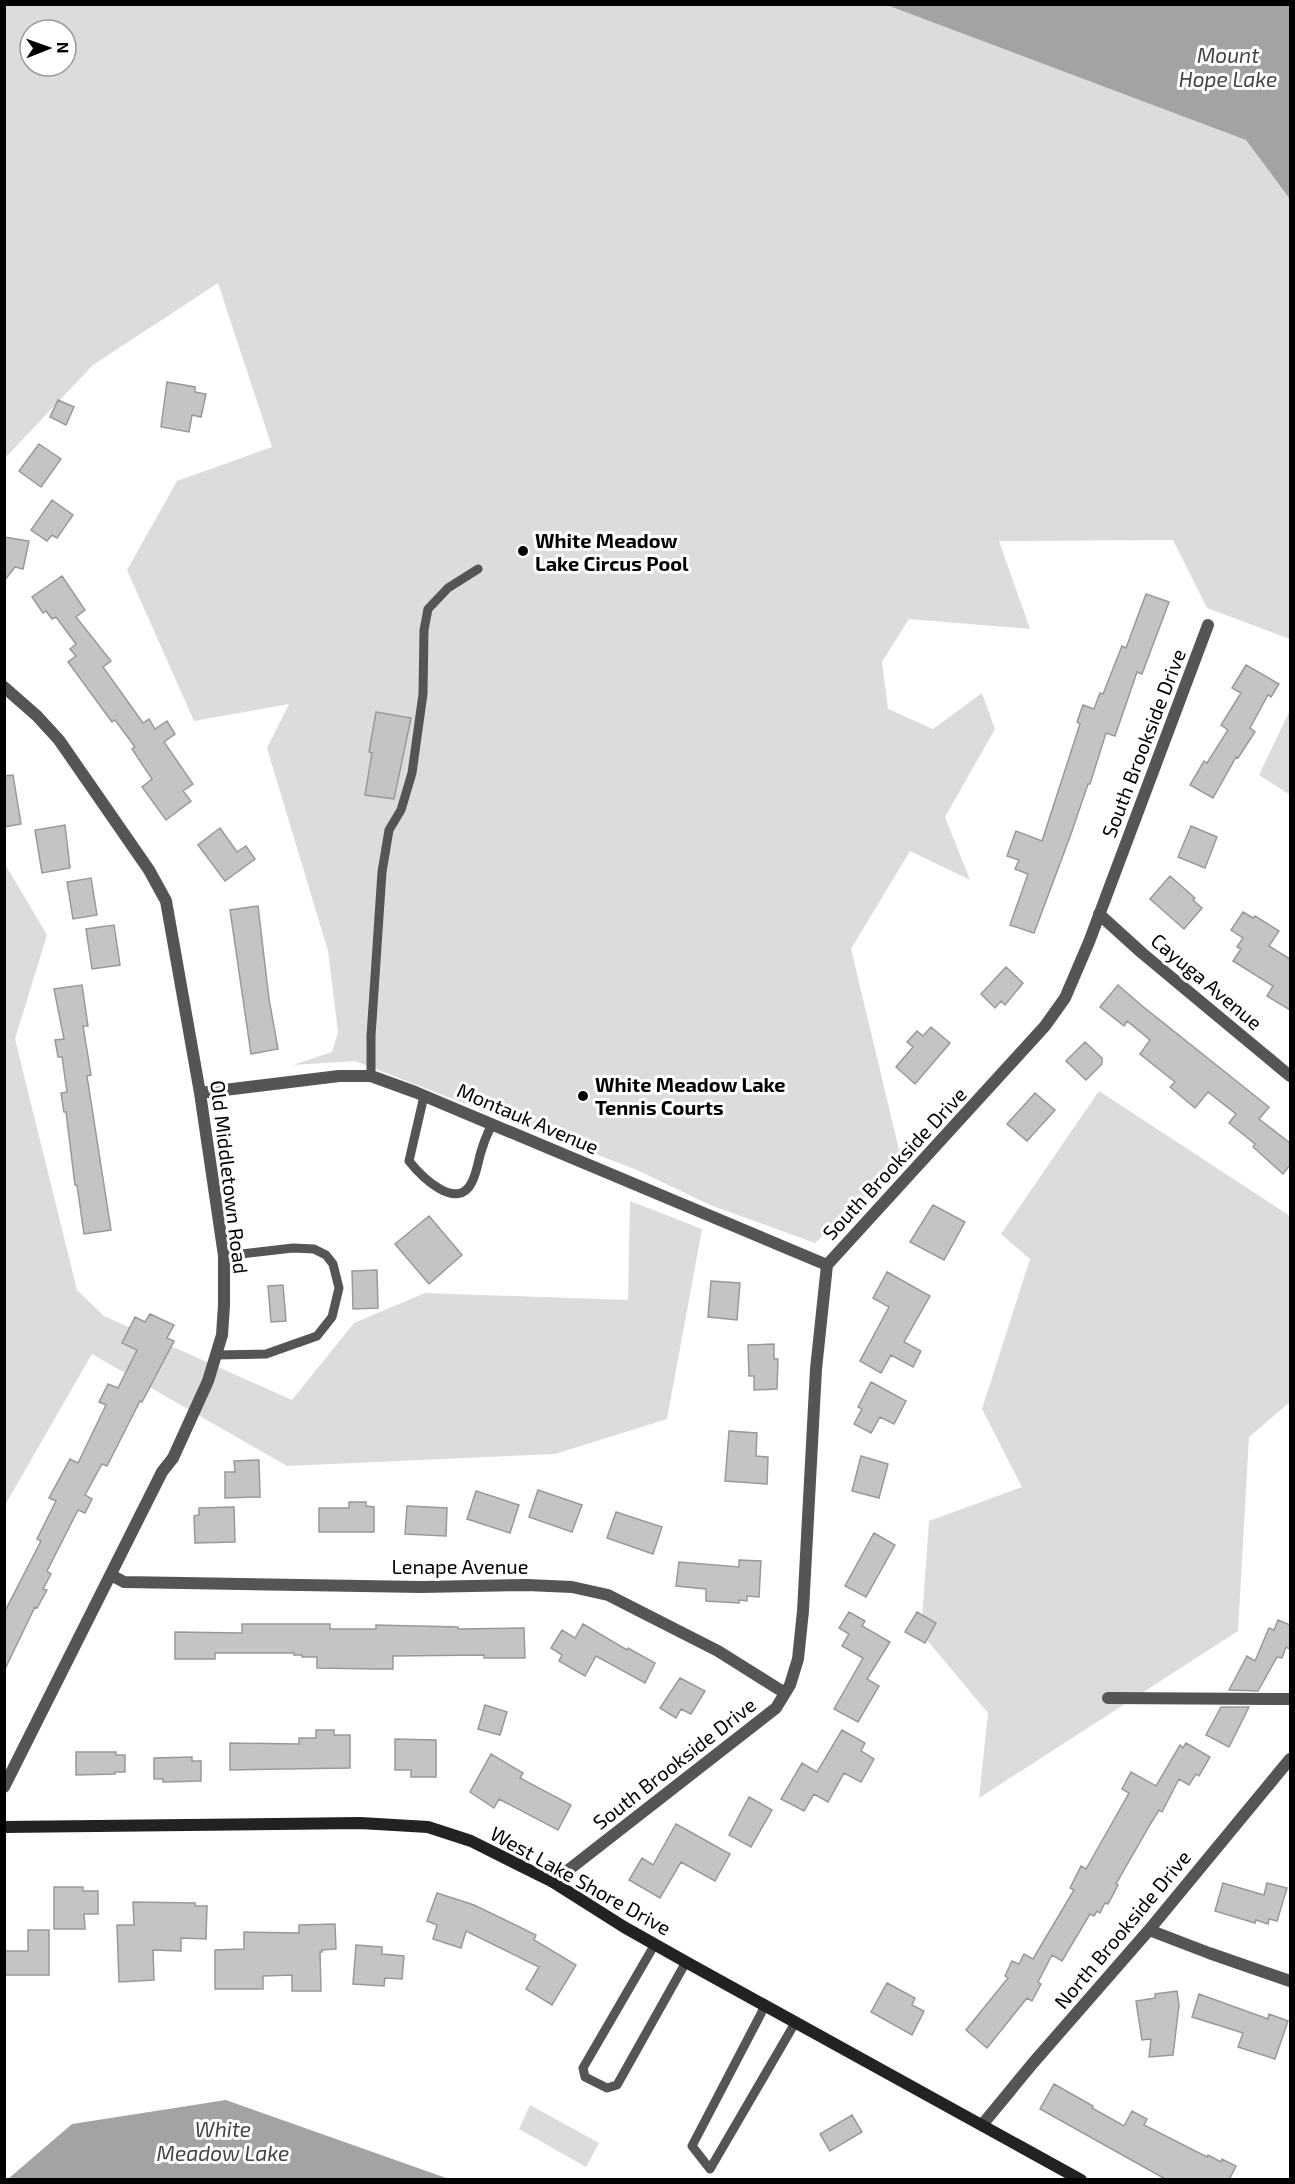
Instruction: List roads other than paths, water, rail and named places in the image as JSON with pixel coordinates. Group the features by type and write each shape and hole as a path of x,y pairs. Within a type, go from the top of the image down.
{"street":[{"name":"South Brookside Drive","path":"553,1882 776,1708 785,1693 798,1659 804,1599 816,1369 827,1265 1045,1026 1065,998 1208,625"},
{"name":"Old Middletown Road","path":"4,687 37,716 59,740 149,870 166,901 200,1093 224,1257 222,1335 208,1381 173,1458 162,1472 4,1787"},
{"name":"Cayuga Avenue","path":"1099,914 1142,953 1290,1076"},
{"name":"Montauk Avenue","path":"200,1093 339,1076 371,1076 492,1124 827,1265"},
{"name":"Lenape Avenue","path":"111,1575 124,1582 572,1587 608,1595 718,1651 785,1693"},
{"path":"1108,1698 1290,1699"},
{"name":"North Brookside Drive","path":"982,2125 1149,1930 1290,1759"},
{"name":"West Lake Shore Drive","path":"4,1827 360,1823 428,1827 471,1841 553,1882 624,1927 1081,2180"},
{"path":"1149,1930 1290,1981"}],"lane":[{"path":"371,1076 371,1036 382,872 389,830 401,810 412,773 423,694 424,630 428,609 447,588 478,569"},
{"path":"424,1096 409,1161 425,1180 437,1188 453,1194 466,1191 472,1183 492,1124"},
{"path":"216,1355 266,1354 318,1336 332,1317 339,1288 333,1264 326,1255 314,1249 293,1248 224,1257"},
{"path":"655,1944 583,2068 585,2077 607,2088 617,2085 687,1962"},
{"path":"765,2006 692,2146 710,2169 795,2023"}],"water":[{"name":"Mount Hope Lake","path":"887,5 1290,5 1290,199 1246,140"},
{"name":"White Meadow Lake","path":"226,2100 449,2179 8,2179 72,2124"}],"place":[{"name":"White Meadow Lake Circus Pool","path":"523,551"},
{"name":"White Meadow Lake Tennis Courts","path":"583,1096"}]}
